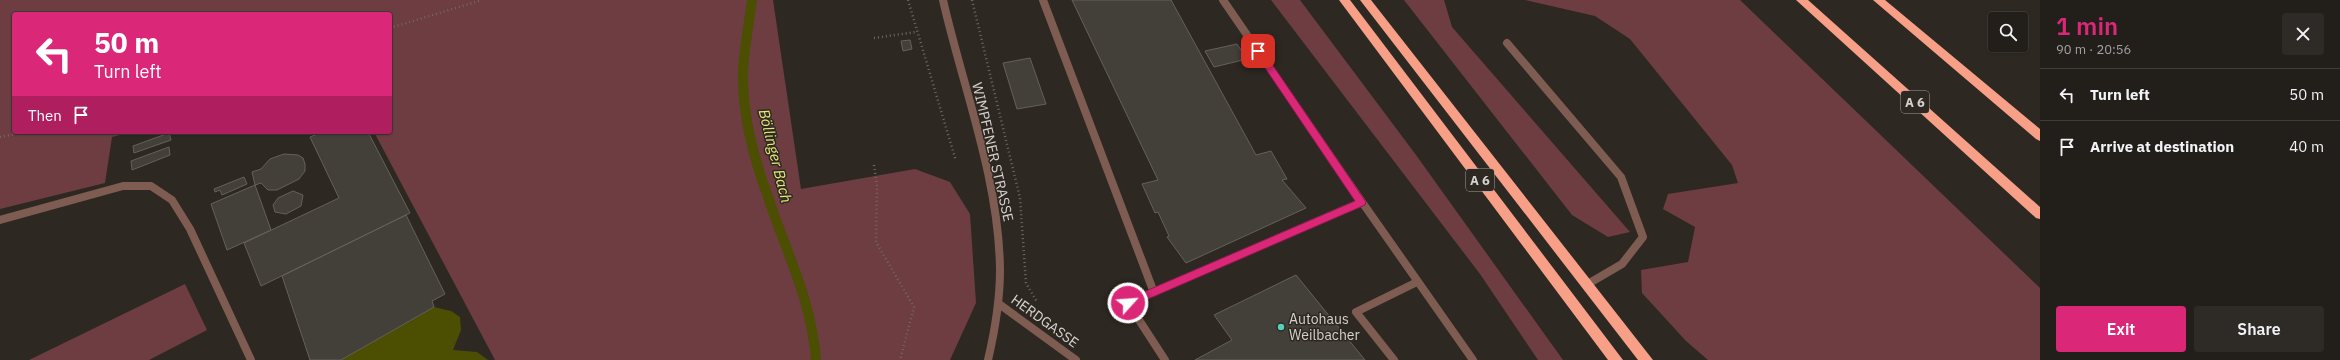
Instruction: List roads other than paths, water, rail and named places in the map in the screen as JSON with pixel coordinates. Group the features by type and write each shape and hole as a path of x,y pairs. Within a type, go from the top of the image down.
{"highway":[{"name":"A 6","path":"1344,0 1616,360"},
{"path":"1365,0 1646,360"},
{"name":"A 6","path":"1801,0 2040,214"},
{"path":"1878,0 2040,136"}],"street":[{"name":"WIMPFENER STRASSE","path":"943,0 992,193 999,238 999,304 988,360"},
{"path":"1043,0 1153,290"},
{"path":"1223,0 1417,282 1473,360"},
{"path":"1507,43 1622,177 1632,201 1643,237 1622,264 1586,285"},
{"path":"0,220 123,186 151,186 172,200 190,230 251,360"},
{"path":"1165,360 1128,303 1153,290 1362,202"},
{"path":"1394,360 1356,312 1417,282"},
{"name":"HERDGASSE","path":"999,304 1076,360"}],"waterway":[{"name":"Böllinger Bach","path":"752,0 745,45 743,72 743,88 747,120 754,152 763,182 804,296 816,360"}],"place":[{"name":"Autohaus Weilbacher","path":"1281,327"}]}
